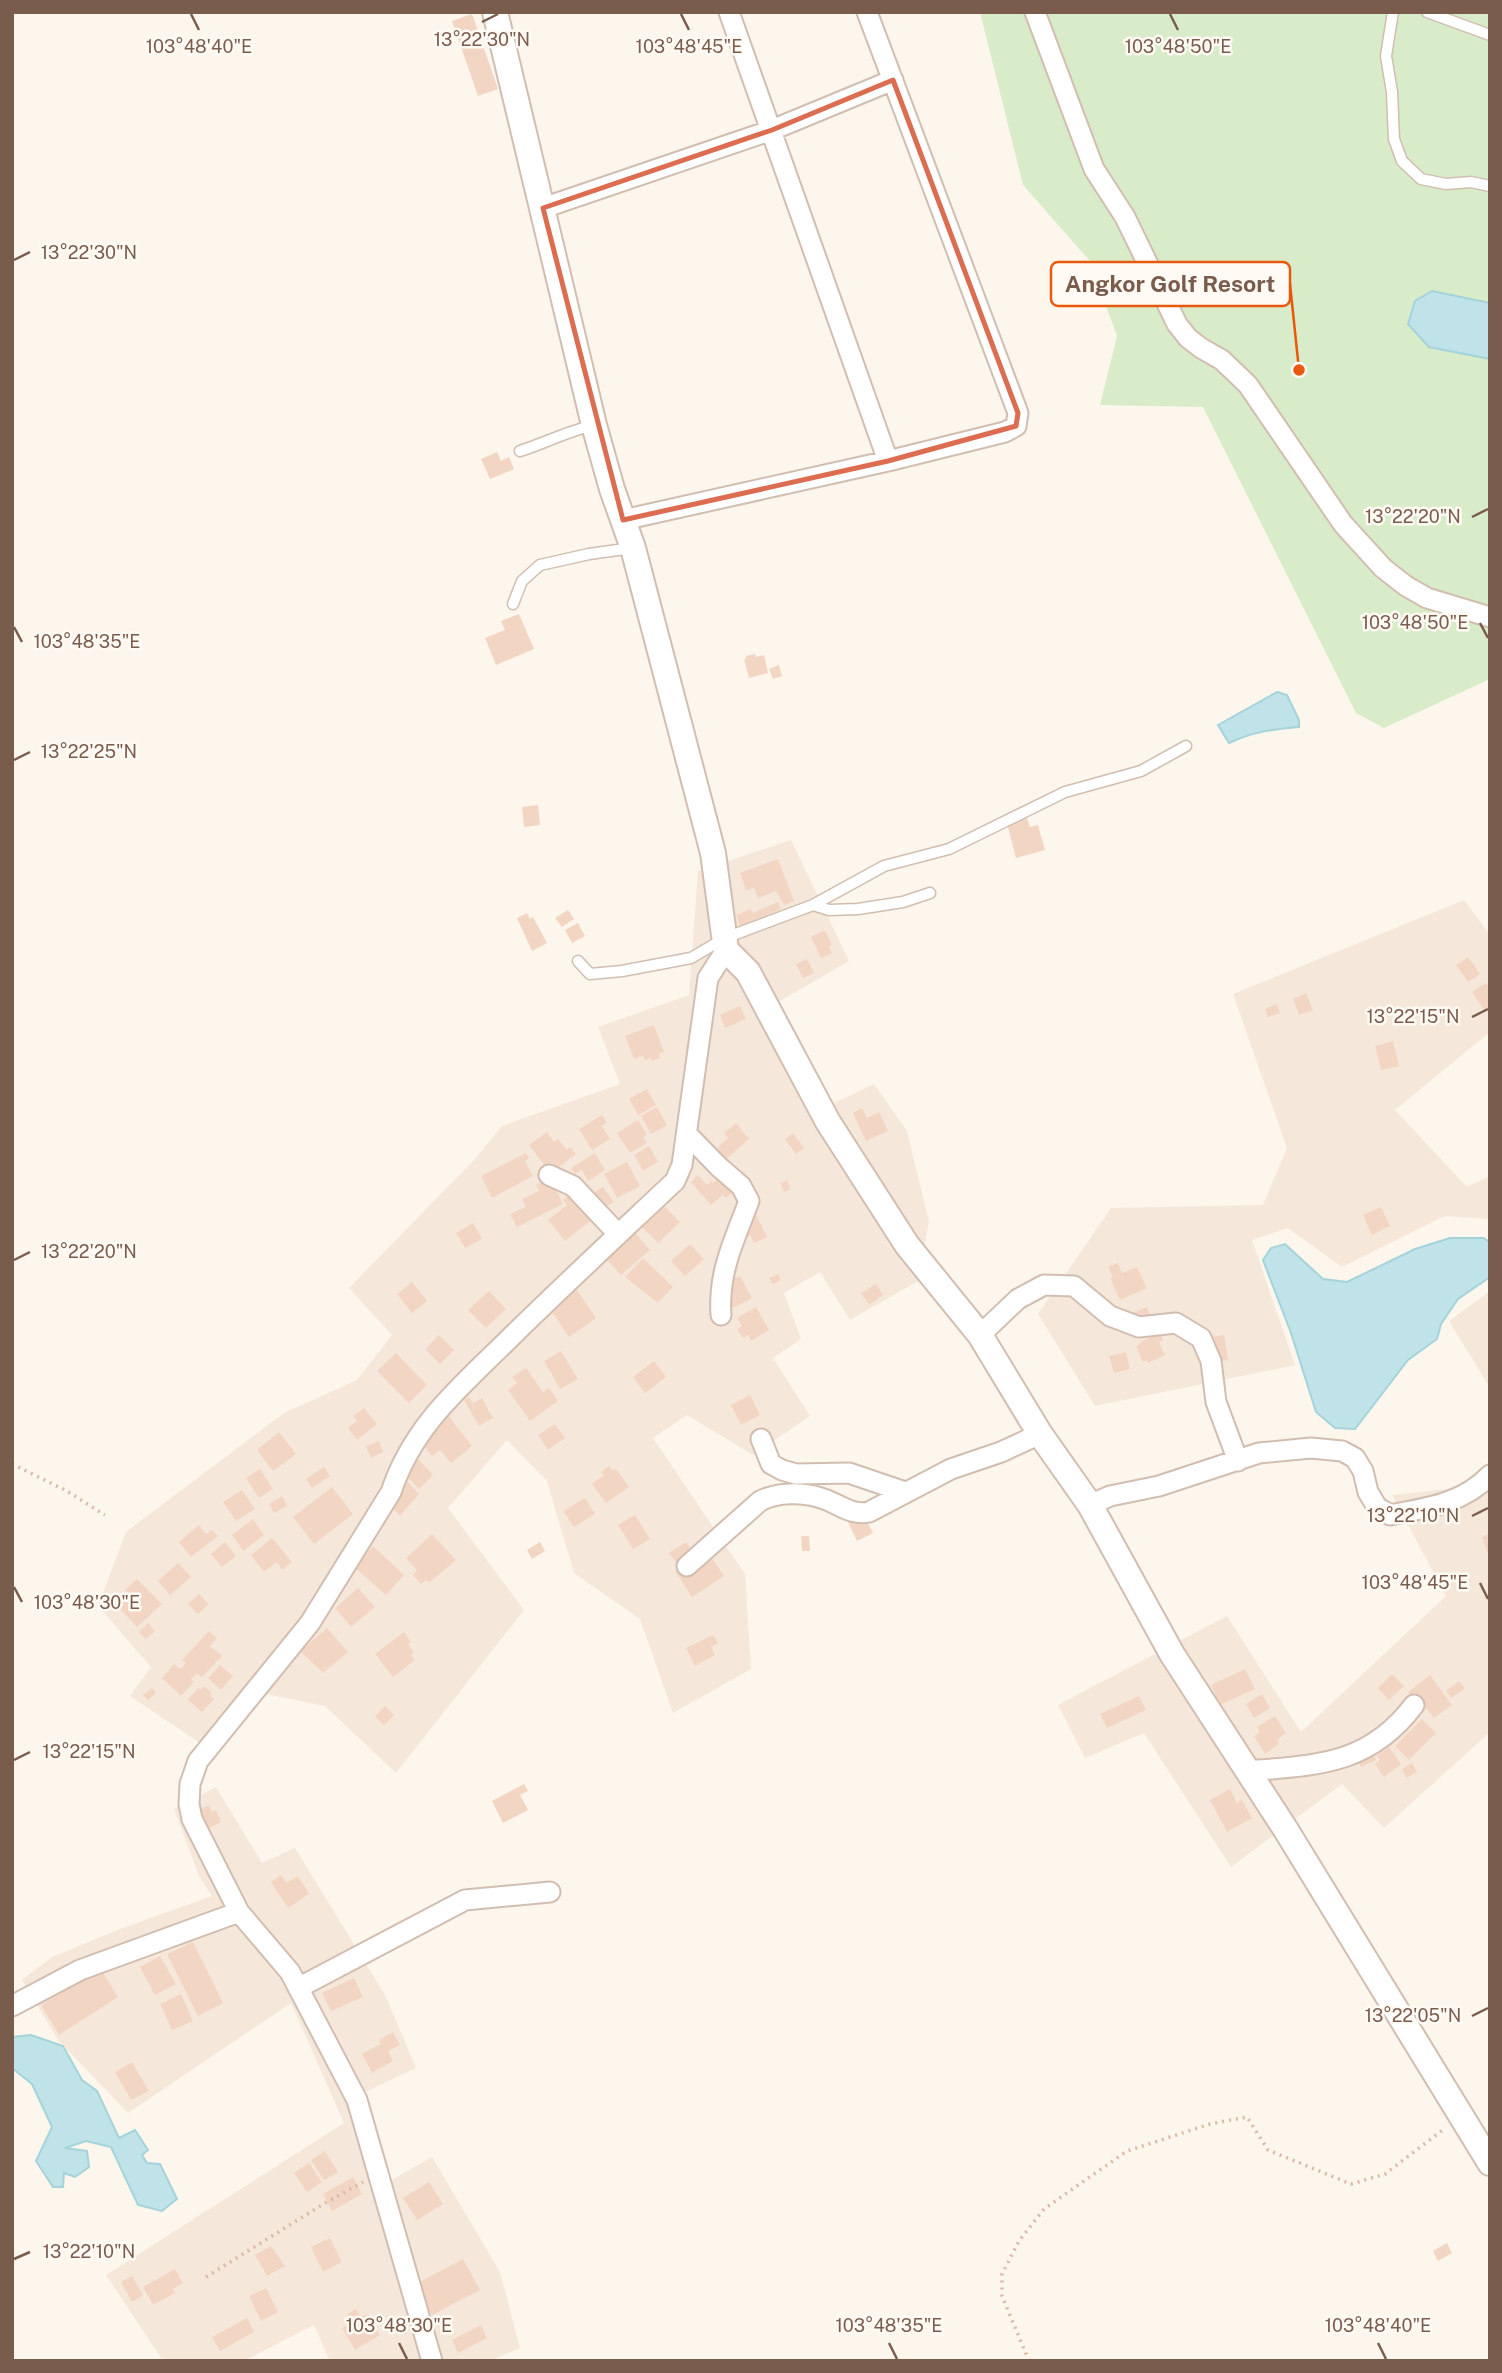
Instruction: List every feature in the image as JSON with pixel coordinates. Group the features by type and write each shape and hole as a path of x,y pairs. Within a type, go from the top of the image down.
{"street":[{"path":"495,12 594,425 633,548 713,853 726,944 748,972 828,1122 907,1245 980,1335 1040,1434 1090,1505 1172,1654 1248,1771 1490,2163"},
{"path":"729,12 888,461"},
{"path":"623,520 888,461 1005,432 1016,426 1018,413 867,12"},
{"path":"1035,12 1094,169 1125,217 1177,324 1188,338 1228,365 1248,384 1343,524 1383,568 1427,598 1490,617"},
{"path":"544,208 772,130 893,80"},
{"path":"432,2361 380,2172 357,2100 282,1960 239,1912 192,1819 189,1804 190,1784 198,1761 310,1623 391,1492 398,1472 426,1423 675,1181 682,1165 708,978 726,944"},
{"path":"687,1133 741,1186 749,1201 723,1269 721,1315"},
{"path":"549,1175 573,1186 618,1234"},
{"path":"980,1335 1018,1299 1044,1286 1074,1286 1110,1316 1139,1327 1176,1324 1201,1338 1211,1361 1216,1402 1238,1461"},
{"path":"687,1566 760,1500 769,1496 798,1494 821,1498 859,1514 869,1512 951,1469 1001,1452 1040,1434"},
{"path":"761,1439 771,1464 782,1470 796,1474 849,1473 905,1492"},
{"path":"1090,1505 1110,1496 1159,1486 1259,1453 1286,1449 1342,1451 1355,1458 1363,1471 1367,1492 1377,1507 1390,1515 1450,1503 1479,1487 1490,1475"},
{"path":"1248,1771 1324,1764 1344,1757 1385,1736 1399,1724 1414,1704"},
{"path":"298,1988 465,1900 550,1892"},
{"path":"12,2006 80,1970 239,1912"}],"lane":[{"path":"1393,12 1386,56 1392,92 1394,139 1402,161 1421,179 1446,184 1471,182 1490,186"},
{"path":"1427,12 1490,35"},
{"path":"520,451 556,440 569,431 594,425"},
{"path":"513,604 522,581 540,565 633,548"},
{"path":"578,961 590,974 691,958 813,905 884,866 948,849 1065,792 1141,771 1186,746"},
{"path":"813,905 829,909 858,909 903,902 930,893"}],"path":[{"path":"12,1464 65,1490 105,1515"},
{"path":"1029,2361 1002,2296 1002,2274 1019,2241 1044,2209 1127,2151 1210,2124 1247,2117 1268,2150 1351,2184 1385,2174 1461,2114"},
{"path":"206,2277 380,2172"}],"highlighted area":[{"path":"893,80 1018,413 1016,426 888,461 623,520 543,208 772,130"}],"shaded area":[{"path":"791,840 849,961 773,1005 828,1106 874,1084 907,1131 929,1221 918,1281 850,1320 820,1272 784,1293 801,1339 773,1358 810,1416 753,1455 687,1415 653,1438 745,1574 751,1669 673,1713 640,1619 574,1573 547,1481 507,1440 448,1508 524,1610 396,1773 325,1706 256,1692 206,1747 130,1696 151,1667 98,1606 126,1532 284,1413 357,1380 392,1335 349,1288 473,1161 502,1126 620,1084 598,1027 689,995 698,871"},
{"path":"1464,900 1490,935 1490,1032 1395,1110 1467,1187 1490,1176 1490,1219 1445,1216 1342,1267 1288,1228 1252,1240 1295,1365 1095,1406 1038,1314 1111,1208 1263,1205 1287,1148 1233,994"},
{"path":"1490,1291 1490,1388 1449,1321"},
{"path":"1490,1484 1490,1732 1384,1828 1342,1784 1231,1867 1144,1733 1085,1758 1058,1705 1227,1616 1301,1732 1446,1596 1392,1495"},
{"path":"216,1787 262,1863 295,1848 385,1995 416,2068 361,2094 390,2181 432,2157 500,2272 520,2348 490,2361 330,2361 314,2325 244,2361 163,2361 106,2275 344,2123 291,2003 128,2113 58,2040 22,1980 52,1957 212,1896 199,1876 174,1809"}],"green space":[{"path":"980,12 1490,12 1490,679 1384,728 1356,713 1203,407 1100,405 1117,336 1089,260 1023,185"}],"water":[{"path":"1432,291 1490,303 1490,359 1429,347 1408,324 1415,301"},
{"path":"1277,692 1287,695 1299,720 1299,727 1263,732 1229,743 1218,725"},
{"path":"1450,1238 1484,1238 1490,1243 1490,1277 1458,1299 1441,1324 1437,1339 1408,1360 1355,1429 1335,1428 1316,1412 1291,1333 1263,1260 1271,1248 1285,1244 1323,1279 1347,1282 1415,1249"},
{"path":"31,2035 63,2046 82,2080 97,2091 119,2138 135,2130 148,2150 142,2155 147,2163 160,2164 177,2199 162,2211 138,2205 111,2147 86,2141 65,2148 87,2151 89,2167 75,2177 64,2173 63,2187 53,2187 36,2161 52,2127 32,2084 12,2068 12,2037"}],"building":[{"path":"472,14 498,89 478,96 452,21"},
{"path":"497,452 501,461 509,457 514,469 490,479 481,459"},
{"path":"519,614 534,649 496,665 485,638 505,630 501,621"},
{"path":"755,654 756,657 764,655 768,673 749,678 744,659"},
{"path":"779,665 782,676 773,679 769,669"},
{"path":"538,805 540,825 524,827 522,807"},
{"path":"1027,818 1030,827 1038,825 1045,850 1016,858 1007,824"},
{"path":"778,859 794,901 784,905 776,891 758,898 754,888 746,890 740,873"},
{"path":"778,902 781,909 740,926 736,915 751,909 752,913"},
{"path":"568,910 574,919 562,927 555,918"},
{"path":"527,913 530,919 533,917 547,943 532,951 517,918"},
{"path":"578,923 585,936 572,943 565,930"},
{"path":"825,930 832,945 829,946 832,953 821,958 811,937"},
{"path":"1468,957 1480,974 1468,982 1456,965"},
{"path":"807,959 814,973 803,978 796,964"},
{"path":"1486,983 1490,988 1490,1007 1484,1010 1472,992"},
{"path":"1306,993 1313,1010 1299,1015 1293,999"},
{"path":"1277,1004 1280,1013 1268,1017 1265,1009"},
{"path":"740,1006 746,1019 725,1028 720,1015"},
{"path":"654,1025 664,1052 659,1054 660,1058 652,1061 651,1058 645,1060 643,1056 634,1059 625,1036"},
{"path":"1393,1041 1399,1066 1381,1070 1375,1046"},
{"path":"647,1089 656,1105 638,1115 629,1099"},
{"path":"657,1107 667,1125 651,1134 641,1116"},
{"path":"862,1108 867,1118 879,1112 888,1131 866,1141 853,1113"},
{"path":"602,1115 607,1123 602,1126 610,1139 592,1150 579,1129"},
{"path":"638,1120 647,1135 643,1137 647,1143 630,1153 617,1133"},
{"path":"736,1123 749,1139 726,1159 717,1148 728,1138 724,1133"},
{"path":"547,1132 554,1142 558,1139 567,1150 570,1147 576,1154 556,1169 552,1162 546,1167 529,1145"},
{"path":"793,1133 804,1148 796,1154 785,1139"},
{"path":"649,1146 658,1162 643,1171 634,1155"},
{"path":"526,1153 529,1158 525,1161 533,1176 492,1198 481,1176"},
{"path":"595,1153 605,1170 588,1181 582,1170 575,1174 571,1168"},
{"path":"627,1162 640,1186 617,1198 604,1174"},
{"path":"698,1175 707,1185 720,1177 733,1191 726,1198 723,1195 711,1205 691,1182"},
{"path":"550,1178 563,1204 517,1227 510,1214 526,1207 522,1199 539,1191 536,1185"},
{"path":"787,1180 791,1189 784,1192 780,1183"},
{"path":"603,1187 614,1202 602,1209 593,1193"},
{"path":"574,1191 595,1217 565,1241 548,1220 567,1205 563,1200"},
{"path":"660,1202 680,1222 658,1243 638,1223"},
{"path":"1381,1207 1390,1226 1372,1235 1363,1215"},
{"path":"754,1210 767,1237 754,1243 750,1235 744,1238"},
{"path":"473,1223 482,1239 465,1248 456,1233"},
{"path":"630,1227 650,1250 621,1275 601,1253"},
{"path":"690,1244 704,1259 685,1276 671,1261"},
{"path":"643,1258 673,1287 658,1303 625,1277"},
{"path":"1118,1263 1122,1273 1137,1267 1147,1288 1120,1300 1108,1267"},
{"path":"731,1270 735,1278 740,1276 752,1298 731,1309 728,1303"},
{"path":"778,1274 781,1280 773,1284 769,1278"},
{"path":"412,1282 427,1301 412,1313 397,1294"},
{"path":"876,1284 883,1295 869,1305 861,1293"},
{"path":"577,1290 596,1318 569,1337 550,1309"},
{"path":"489,1291 506,1309 486,1328 468,1310"},
{"path":"756,1307 769,1330 751,1341 748,1335 743,1338 737,1329 742,1326 737,1318"},
{"path":"1147,1307 1153,1321 1138,1327 1132,1313"},
{"path":"1160,1333 1163,1340 1159,1342 1165,1355 1148,1363 1147,1360 1143,1362 1136,1346"},
{"path":"439,1335 454,1350 440,1364 425,1349"},
{"path":"1224,1335 1228,1360 1209,1363 1205,1338"},
{"path":"561,1351 578,1379 560,1389 544,1361"},
{"path":"1126,1352 1130,1369 1114,1373 1109,1356"},
{"path":"396,1353 427,1385 409,1403 377,1371"},
{"path":"654,1361 666,1377 645,1393 633,1377"},
{"path":"526,1368 543,1392 549,1388 558,1401 530,1421 508,1390 517,1383 512,1377"},
{"path":"750,1395 760,1415 741,1425 731,1405"},
{"path":"469,1397 473,1403 482,1398 493,1418 479,1426 464,1400"},
{"path":"364,1408 377,1424 357,1440 348,1428 357,1421 353,1416"},
{"path":"447,1414 472,1446 451,1463 440,1450 432,1456 420,1441"},
{"path":"555,1424 565,1438 548,1450 538,1435"},
{"path":"279,1432 296,1454 273,1471 257,1450"},
{"path":"379,1441 383,1452 371,1458 366,1446"},
{"path":"415,1456 433,1475 419,1489 400,1470"},
{"path":"609,1466 613,1471 616,1469 629,1487 606,1503 592,1484 604,1475 601,1472"},
{"path":"324,1467 330,1476 312,1488 306,1479"},
{"path":"260,1469 273,1489 259,1498 246,1478"},
{"path":"406,1480 419,1494 400,1516 390,1505 394,1491"},
{"path":"332,1487 353,1514 314,1544 293,1517"},
{"path":"242,1490 255,1509 236,1521 223,1502"},
{"path":"282,1496 287,1506 274,1513 269,1504"},
{"path":"585,1498 595,1514 574,1527 563,1511"},
{"path":"862,1511 873,1533 857,1541 846,1518"},
{"path":"635,1515 650,1539 633,1549 618,1525"},
{"path":"253,1519 264,1535 243,1551 232,1535"},
{"path":"199,1525 206,1534 212,1530 218,1536 191,1557 179,1542"},
{"path":"432,1534 456,1560 429,1583 426,1580 421,1584 413,1575 417,1570 406,1558"},
{"path":"1490,1534 1490,1556 1489,1556 1482,1537"},
{"path":"801,1536 809,1536 810,1551 802,1551"},
{"path":"272,1538 292,1562 282,1570 277,1562 264,1572 251,1555"},
{"path":"225,1542 236,1556 222,1567 211,1554"},
{"path":"540,1542 545,1551 532,1559 527,1550"},
{"path":"686,1542 694,1554 678,1565 669,1553"},
{"path":"373,1546 404,1575 386,1595 354,1567"},
{"path":"707,1550 724,1576 692,1597 675,1571"},
{"path":"178,1563 191,1577 170,1595 158,1581"},
{"path":"137,1579 162,1604 137,1627 118,1607 130,1595 125,1590"},
{"path":"358,1588 375,1607 351,1627 335,1608"},
{"path":"199,1594 209,1604 198,1614 188,1604"},
{"path":"148,1623 155,1631 146,1639 139,1632"},
{"path":"327,1628 348,1652 323,1673 300,1651"},
{"path":"209,1631 217,1638 210,1646 222,1656 202,1677 197,1673 191,1679 194,1682 181,1696 162,1678 174,1664 180,1669 186,1663 182,1660"},
{"path":"404,1632 411,1642 408,1644 414,1652 411,1655 415,1660 393,1677 375,1654"},
{"path":"713,1635 718,1643 711,1647 715,1655 695,1666 686,1648"},
{"path":"220,1665 233,1676 221,1690 208,1678"},
{"path":"1245,1669 1255,1689 1213,1708 1209,1699 1216,1696 1211,1685"},
{"path":"1392,1674 1404,1686 1389,1700 1378,1688"},
{"path":"1430,1675 1452,1705 1434,1718 1422,1703 1418,1706 1408,1692"},
{"path":"1459,1681 1465,1688 1451,1698 1446,1691"},
{"path":"204,1686 214,1699 202,1712 188,1700 198,1688 201,1690"},
{"path":"152,1688 156,1693 148,1700 143,1695"},
{"path":"1262,1694 1270,1708 1254,1718 1246,1704"},
{"path":"1139,1696 1146,1710 1107,1728 1100,1714"},
{"path":"385,1706 394,1715 384,1725 375,1717"},
{"path":"1275,1716 1286,1733 1277,1740 1279,1744 1265,1754 1254,1736 1260,1732 1257,1727"},
{"path":"1422,1719 1436,1733 1409,1760 1395,1746"},
{"path":"1370,1746 1376,1760 1361,1767 1355,1753"},
{"path":"1389,1747 1401,1764 1384,1777 1375,1764 1380,1760 1377,1756"},
{"path":"1412,1763 1417,1772 1406,1778 1402,1769"},
{"path":"524,1784 528,1791 520,1795 528,1810 503,1823 492,1801"},
{"path":"1230,1789 1237,1803 1242,1800 1252,1818 1227,1832 1210,1800"},
{"path":"209,1805 212,1812 216,1810 221,1822 206,1830 197,1811"},
{"path":"281,1875 286,1883 298,1876 309,1894 288,1908 271,1882"},
{"path":"193,1942 223,2003 198,2016 167,1954"},
{"path":"160,1956 176,1984 155,1995 140,1967"},
{"path":"100,1968 118,1997 59,2035 41,2005"},
{"path":"354,1978 363,1997 331,2011 322,1993"},
{"path":"181,1994 193,2021 172,2030 160,2004"},
{"path":"393,2032 400,2045 388,2051 393,2061 372,2073 362,2054 381,2044 379,2040"},
{"path":"132,2062 149,2091 131,2100 115,2072"},
{"path":"325,2151 338,2172 324,2180 311,2160"},
{"path":"309,2163 322,2182 307,2192 294,2173"},
{"path":"353,2177 362,2194 332,2211 323,2194"},
{"path":"429,2182 443,2204 417,2220 403,2198"},
{"path":"330,2238 342,2262 323,2272 311,2247"},
{"path":"1447,2243 1452,2253 1438,2261 1433,2251"},
{"path":"271,2246 285,2266 267,2276 255,2255"},
{"path":"463,2259 480,2290 432,2315 416,2284"},
{"path":"175,2269 183,2283 173,2289 175,2293 153,2305 143,2287"},
{"path":"132,2276 143,2295 132,2302 121,2282"},
{"path":"266,2288 278,2312 261,2321 249,2296"},
{"path":"356,2309 361,2317 367,2314 380,2335 355,2350 342,2328 352,2322 347,2314"},
{"path":"247,2318 254,2332 220,2351 212,2337"},
{"path":"481,2325 487,2338 458,2353 452,2340"}],"place":[{"name":"Angkor Golf Resort","path":"1299,370"}]}
